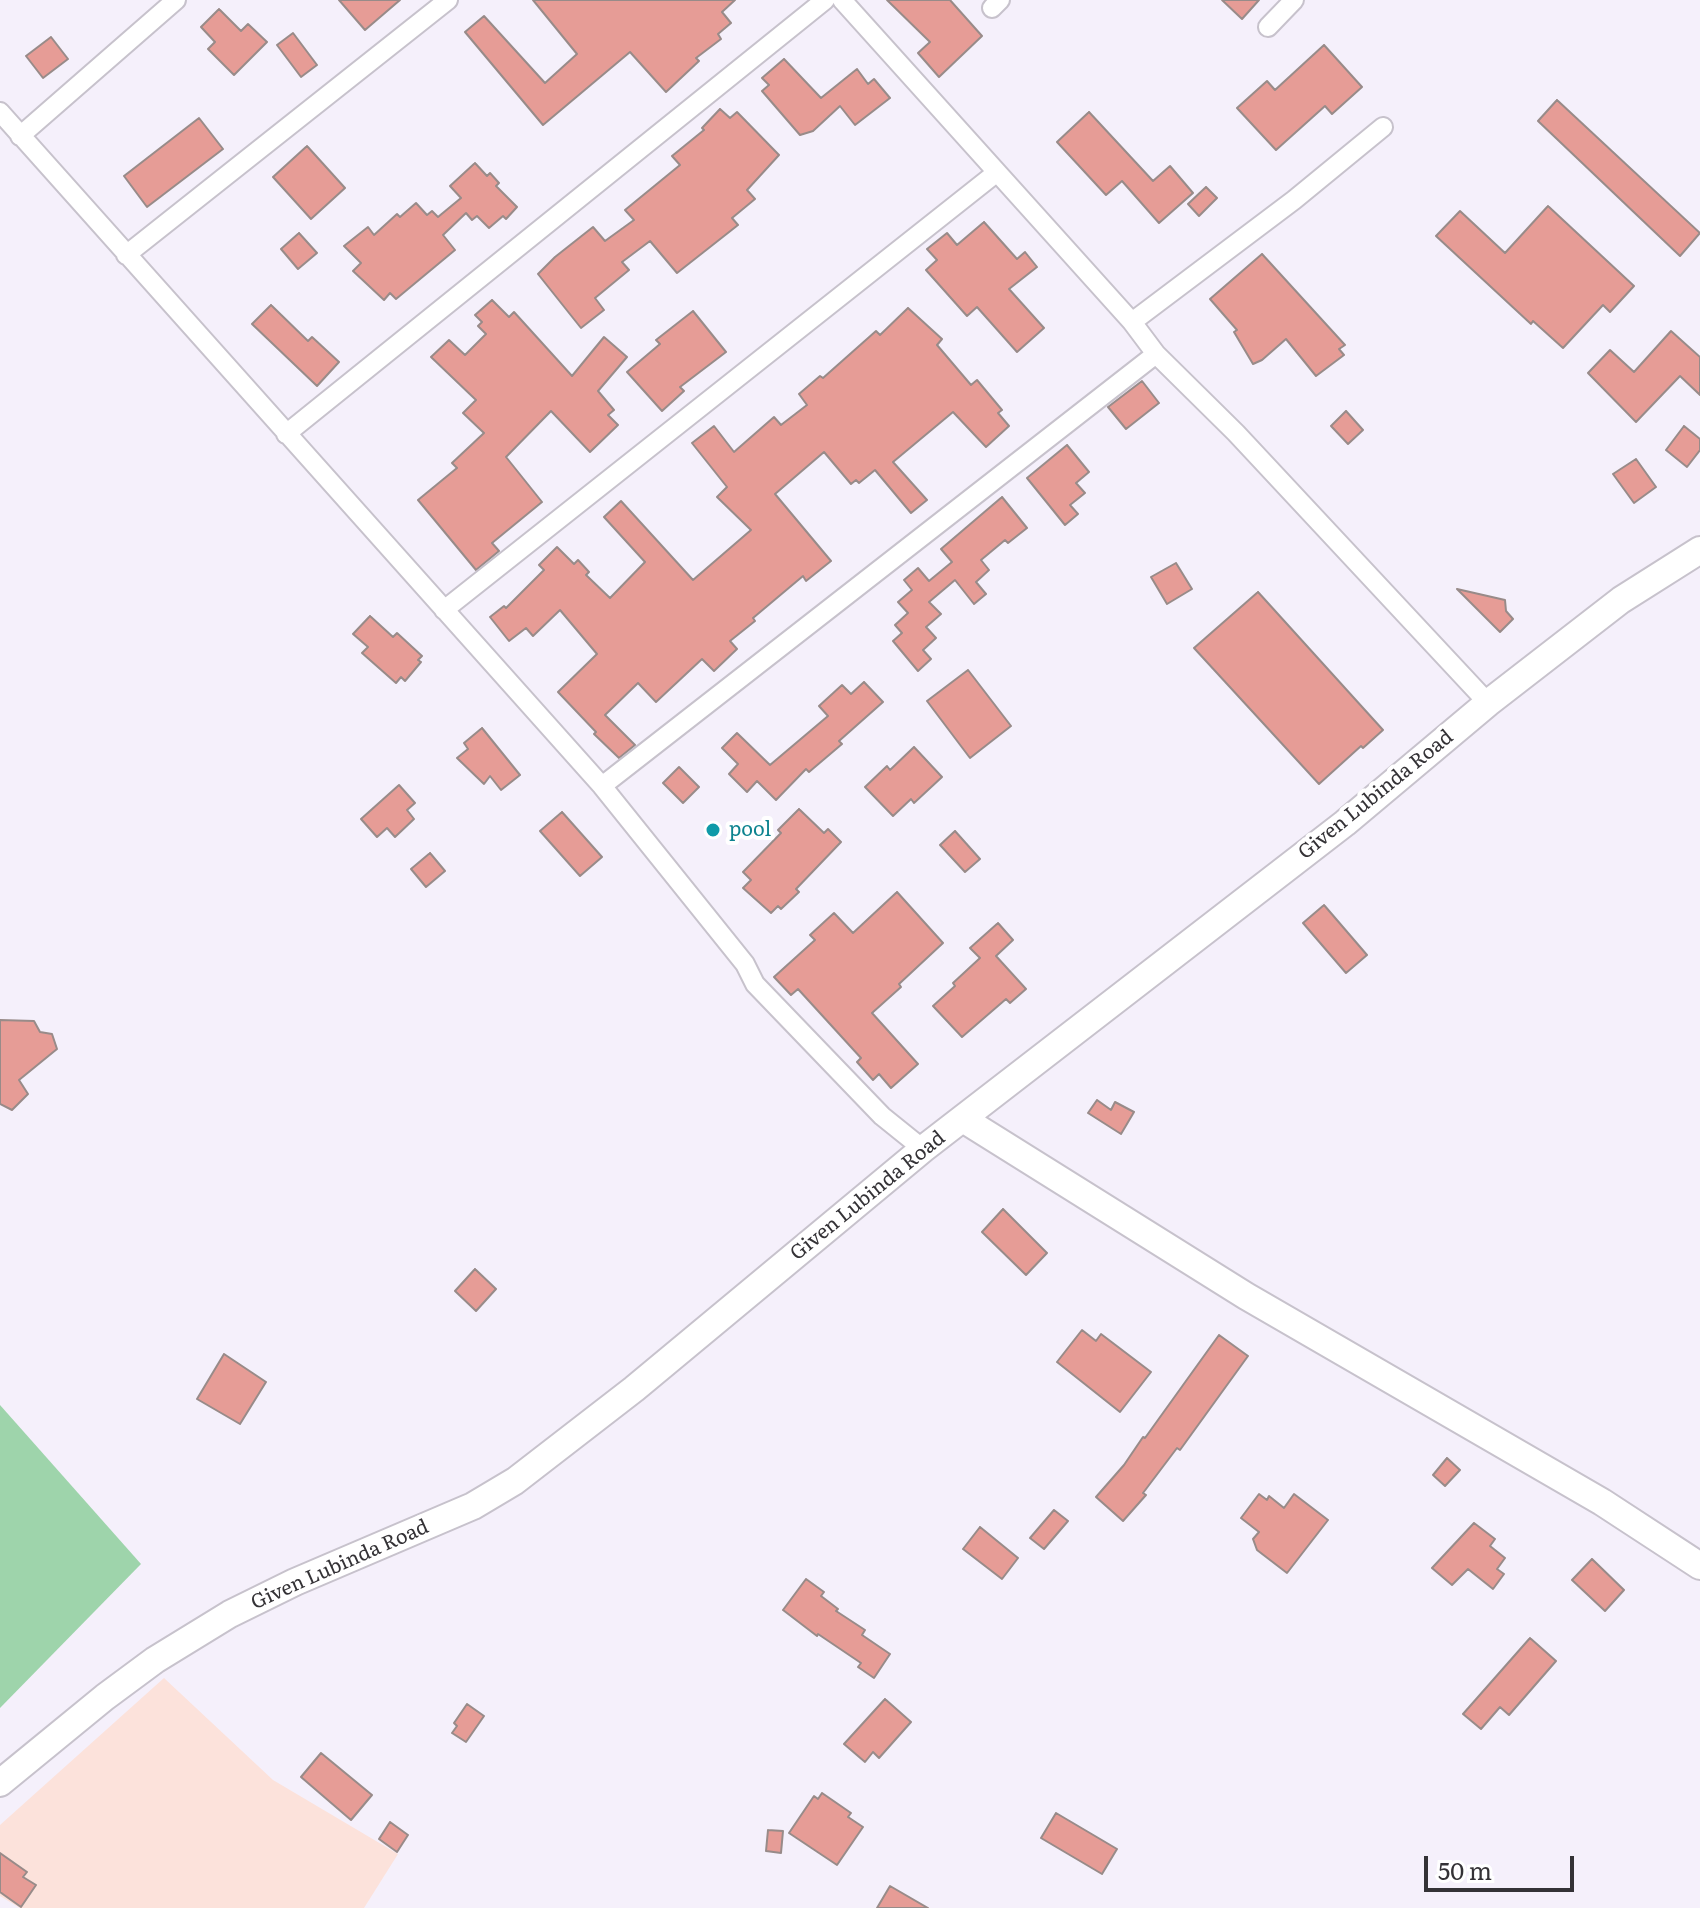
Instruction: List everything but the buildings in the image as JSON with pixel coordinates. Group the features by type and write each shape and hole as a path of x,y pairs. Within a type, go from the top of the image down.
{"street":[{"path":"20,136 176,0"},
{"path":"126,255 448,0"},
{"path":"286,434 825,0"},
{"path":"842,0 1132,322 1156,354 1236,433 1488,703"},
{"path":"1268,27 1294,0"},
{"path":"0,112 602,786 745,964 755,984 882,1116 923,1149"},
{"path":"1132,322 1294,200 1383,127"},
{"path":"444,610 996,173"},
{"path":"602,786 1156,354"},
{"name":"Given Lubinda Road","path":"0,1783 155,1660 230,1614 295,1582 473,1506 515,1481 634,1389 923,1149 1345,823 1488,703 1621,600 1697,559"},
{"path":"963,1119 1258,1303 1568,1482 1700,1566"}],"shaded area":[{"path":"164,1678 273,1780 398,1854 364,1908 20,1908 0,1896 0,1825"}],"green space":[{"path":"0,1405 141,1564 0,1708"}],"place":[{"name":"pool","path":"713,830"}]}
